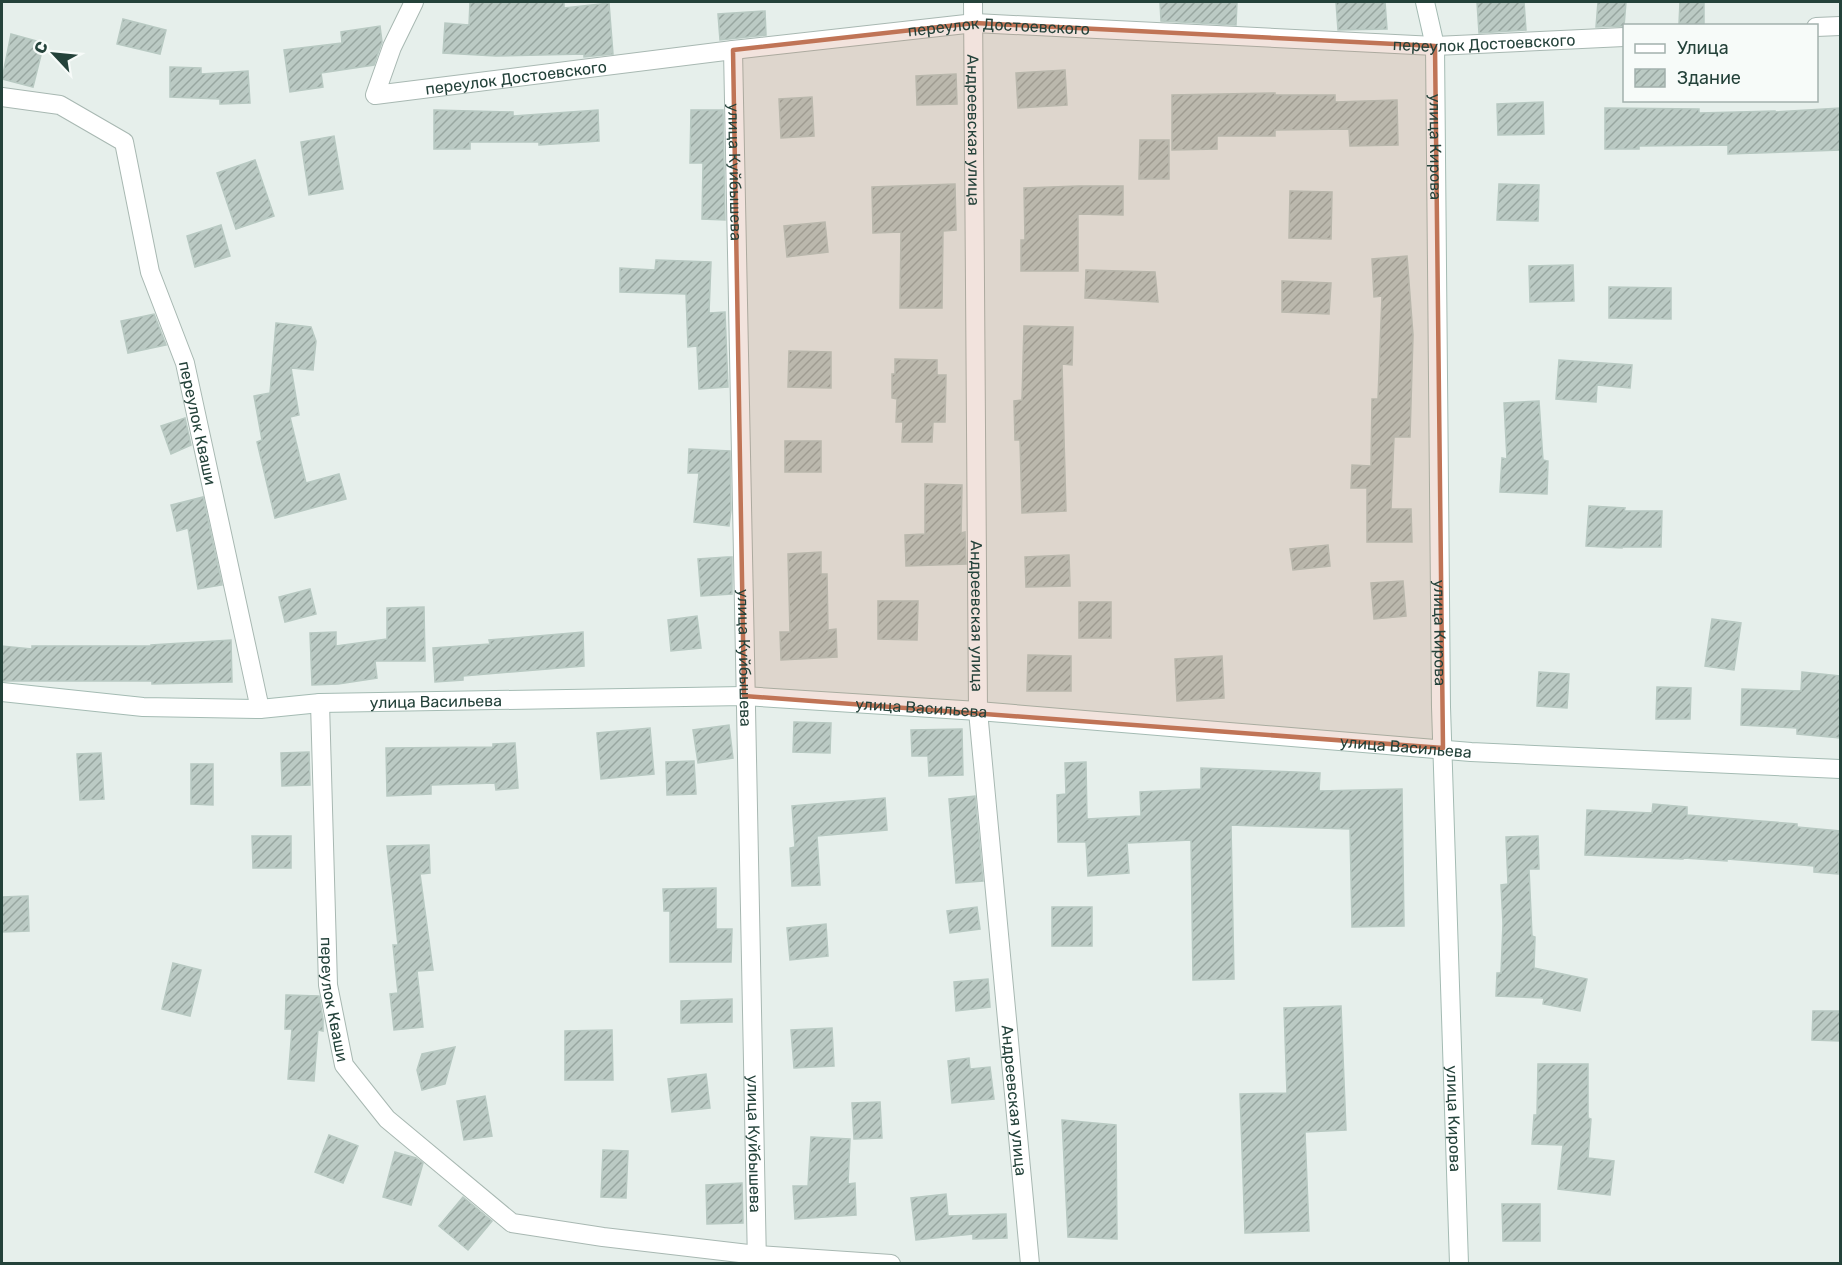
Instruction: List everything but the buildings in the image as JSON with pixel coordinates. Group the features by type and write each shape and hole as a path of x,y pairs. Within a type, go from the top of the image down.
{"street":[{"name":"переулок Достоевского","path":"414,2 392,47 375,95 975,22 1435,46 1623,37"},
{"name":"Андреевская улица","path":"973,2 975,22 978,711 1030,1263"},
{"name":"улица Кирова","path":"1425,2 1435,46 1443,748 1459,1263"},
{"path":"1818,27 1840,26"},
{"name":"улица Куйбышева","path":"733,50 744,696 757,1259"},
{"name":"переулок Кваши","path":"2,98 60,105 123,142 150,272 184,363 260,709"},
{"name":"улица Васильева","path":"2,692 143,707 260,709 320,703 744,696 978,711 1471,752 1840,769"},
{"name":"переулок Кваши","path":"320,703 328,985 344,1065 387,1119 512,1224 757,1259"},
{"path":"757,1259 891,1263"}],"highlighted area":[{"path":"975,23 1435,46 1443,748 744,696 733,50"}]}
